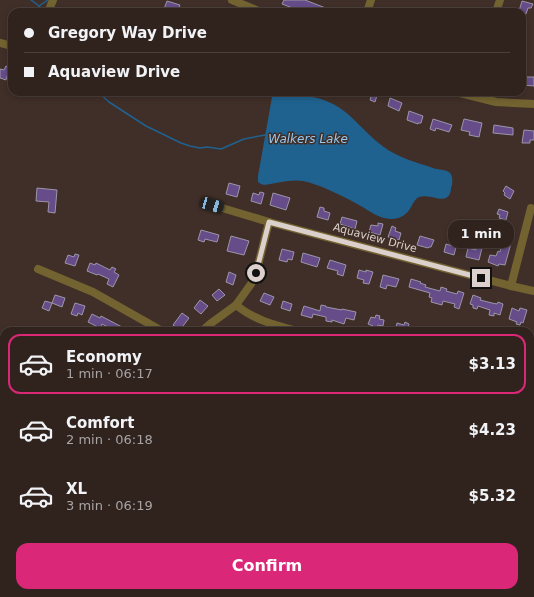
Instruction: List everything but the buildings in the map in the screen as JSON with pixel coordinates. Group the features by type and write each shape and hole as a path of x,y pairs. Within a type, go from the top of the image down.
{"street":[{"path":"236,1 253,8"},
{"path":"477,96 496,102 534,104"},
{"name":"Aquaview Drive","path":"212,205 269,222 534,291"},
{"path":"511,286 531,208"},
{"path":"207,327 236,306 251,284 256,273 269,222"},
{"path":"38,269 92,292 155,327"},
{"path":"236,306 249,315 278,327"}],"water":[{"name":"Walkers Lake","path":"272,97 315,97 333,104 349,115 372,138 388,150 410,160 450,173 452,176 452,182 449,195 444,199 426,196 419,197 414,201 406,214 398,218 387,219 377,216 332,191 303,181 293,180 264,185 261,184 258,182 258,176"}],"waterway":[{"path":"31,0 40,8"},
{"path":"39,6 48,0"},
{"path":"102,96 109,102 146,126 190,146 221,149 244,139 267,135"}],"route":[{"path":"256,273 269,222 481,278"}]}
